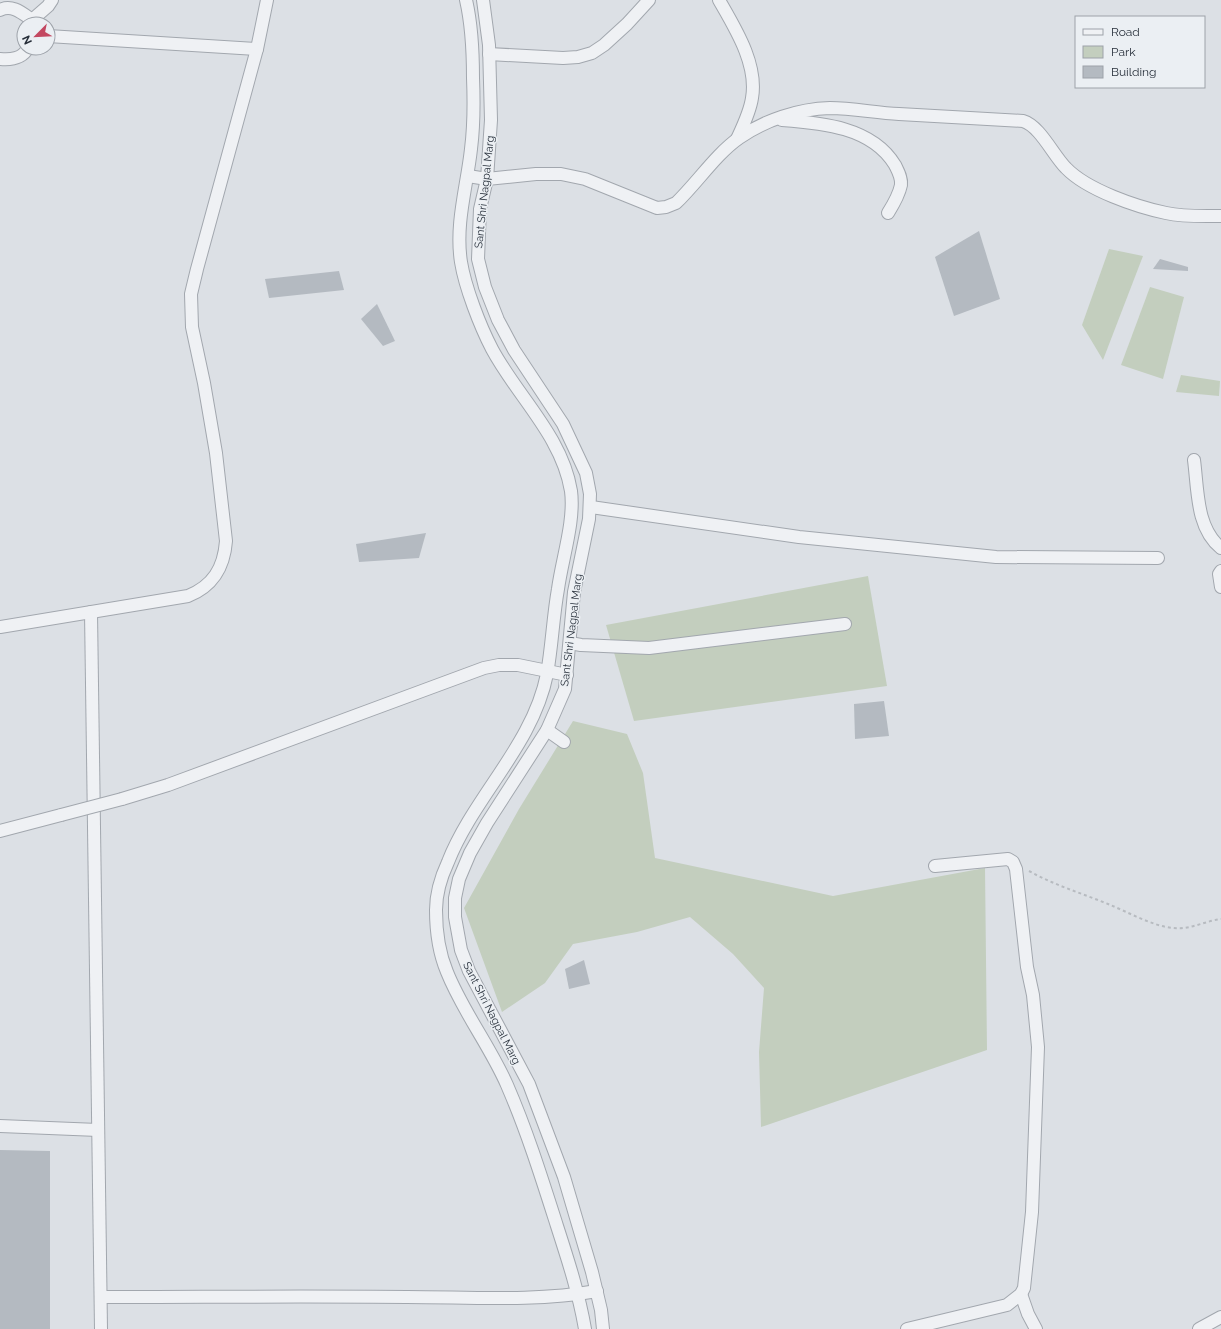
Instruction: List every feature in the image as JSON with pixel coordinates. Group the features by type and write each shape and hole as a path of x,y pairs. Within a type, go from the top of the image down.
{"street":[{"path":"38,16 52,0"},
{"path":"0,628 188,596 209,584 216,576 221,566 226,541 216,453 204,383 192,327 191,294 257,49 267,0"},
{"name":"Sant Shri Nagpal Marg","path":"466,0 473,41 474,116 468,176 462,205 460,230 461,262 469,292 492,349 557,451 565,470 571,492 571,516 558,588 548,671 544,686 530,725 475,809 455,844 442,875 436,895 436,913 441,954 448,974 506,1084 543,1179 578,1294 585,1329"},
{"name":"Sant Shri Nagpal Marg","path":"483,0 489,54 491,120 487,179 480,209 478,259 485,287 498,320 514,350 563,424 576,450 586,473 590,494 590,507 589,519 574,592 565,690 547,730 487,823 470,853 459,879 455,898 455,917 461,950 469,971 529,1084 561,1170 592,1272 601,1310 603,1329"},
{"path":"489,54 563,58 578,57 592,53 604,45 627,24 649,0"},
{"path":"719,0 747,56 754,84 752,99 738,139"},
{"path":"0,10 6,8 20,10 26,16"},
{"path":"56,36 257,49"},
{"path":"0,59 13,60 20,56"},
{"path":"468,176 487,179 536,174 561,174 585,180 657,208 666,208 676,203 725,150 751,130 776,119 809,110 830,108 855,109 885,113 1027,122 1035,129 1066,169 1084,182 1112,196 1166,213 1193,216 1221,216"},
{"path":"776,119 827,125 849,131 866,138 881,149 892,160 899,172 901,184 896,199 888,213"},
{"path":"1194,460 1202,517 1212,540 1221,548"},
{"path":"590,507 799,537 996,558 1158,558"},
{"path":"1221,571 1219,574 1221,587"},
{"path":"91,612 101,1329"},
{"path":"570,643 581,645 649,648 845,624"},
{"path":"0,831 122,799 168,785 484,668 499,664 567,675"},
{"path":"547,730 564,742"},
{"path":"907,1329 999,1307 1014,1301 1021,1294 1024,1288 1032,1212 1038,1047 1033,995 1027,966 1016,868 1013,862 1008,859 935,866"},
{"path":"0,1126 98,1130"},
{"path":"101,1297 286,1296 506,1298 578,1294 597,1291"},
{"path":"1021,1294 1028,1314 1036,1329"},
{"path":"1199,1329 1221,1317"}],"path":[{"path":"1013,862 1041,878 1150,922 1173,928 1194,926 1221,919"}],"green space":[{"path":"1109,249 1143,256 1103,360 1082,325"},
{"path":"1150,287 1184,297 1163,379 1121,365"},
{"path":"1181,375 1220,381 1219,396 1176,392"},
{"path":"868,576 887,686 634,721 606,625"},
{"path":"573,721 627,734 643,773 655,858 833,896 985,868 987,1050 761,1127 759,1052 764,988 733,954 690,917 637,932 573,944 545,983 502,1012 464,908 519,809"}],"building":[{"path":"979,231 1000,299 954,316 935,257"},
{"path":"1160,259 1188,267 1188,271 1153,269"},
{"path":"339,271 344,290 269,298 265,279"},
{"path":"377,304 395,341 383,346 361,319"},
{"path":"426,533 419,558 359,562 356,544"},
{"path":"884,701 889,736 855,739 854,704"},
{"path":"584,960 590,984 569,989 565,969"},
{"path":"0,1150 50,1151 50,1329 0,1329"}]}
